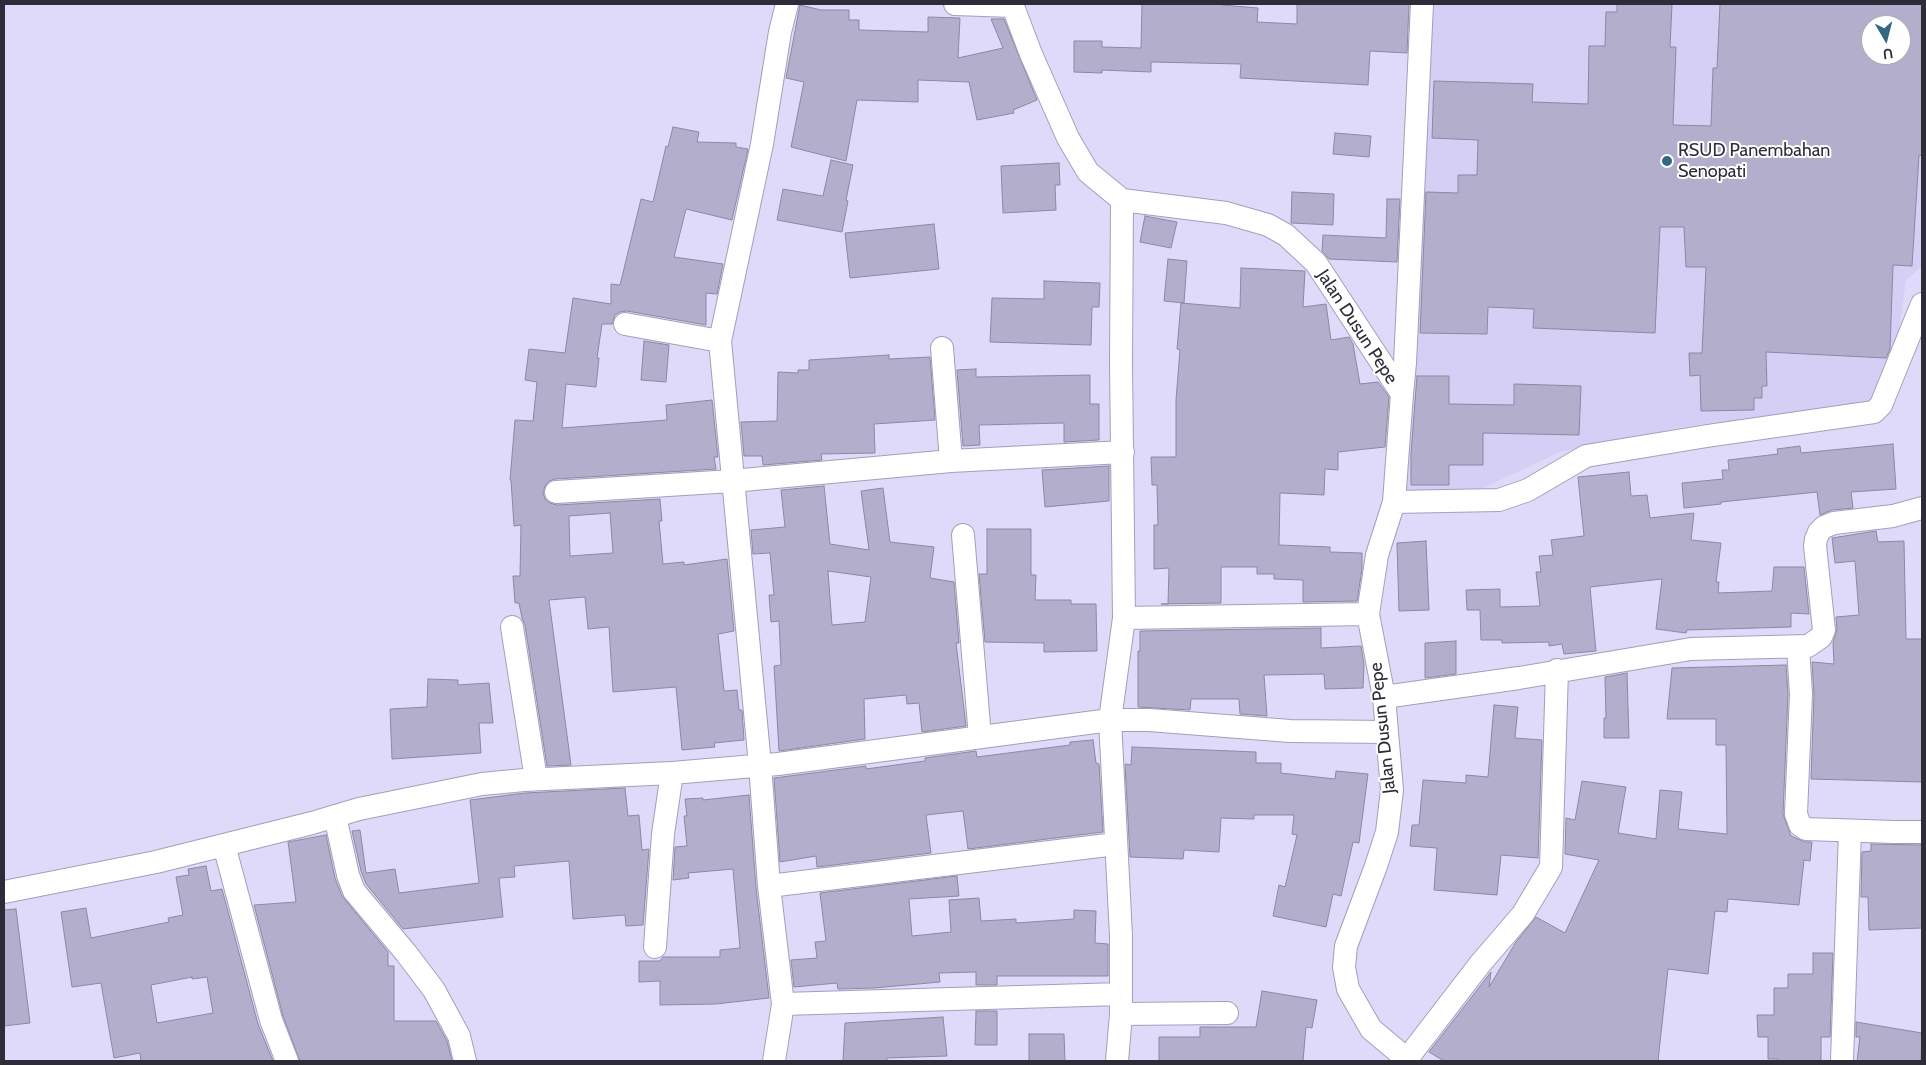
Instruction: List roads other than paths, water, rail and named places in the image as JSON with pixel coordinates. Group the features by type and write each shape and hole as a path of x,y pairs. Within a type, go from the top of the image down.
{"street":[{"path":"774,1061 783,1004 769,886 760,765 720,341 762,144 780,32 787,4"},
{"path":"955,4 1012,5 1068,138 1088,172 1122,200 1121,364 1124,618 1110,720 1120,926 1121,1004 1117,1061"},
{"path":"1402,394 1422,4"},
{"name":"Jalan Dusun Pepe","path":"1122,200 1226,213 1268,225 1286,235 1316,263 1402,394 1394,502 1377,555 1368,614 1384,697 1392,790 1387,832 1346,946 1344,967 1348,989 1371,1029 1408,1060"},
{"path":"1394,502 1499,500 1528,490 1586,456 1874,412 1881,405 1922,304"},
{"path":"625,324 720,341"},
{"path":"942,348 951,461"},
{"path":"556,492 732,481 951,461 1123,452"},
{"path":"1384,697 1519,678 1557,670 1691,649 1798,648 1815,643 1821,637 1824,630 1815,546 1818,532 1834,523 1893,516 1922,508"},
{"path":"963,535 980,737"},
{"path":"1124,618 1368,614"},
{"path":"512,627 536,779"},
{"path":"1798,648 1801,676 1796,814 1800,826 1806,829 1922,832"},
{"path":"1408,1060 1480,964 1522,914 1551,867 1557,670"},
{"path":"4,892 156,862 359,809 482,784 536,779 672,773 778,764 1110,720 1149,720 1290,731 1387,732"},
{"path":"655,947 663,834 672,773"},
{"path":"335,816 348,875 354,891 434,990 459,1036 465,1061"},
{"path":"1842,1061 1850,830"},
{"path":"769,886 1116,844"},
{"path":"224,845 271,1020 287,1061"},
{"path":"783,1004 1121,1004 1227,1013"}],"place":[{"name":"RSUD Panembahan Senopati","path":"1667,161"}]}
